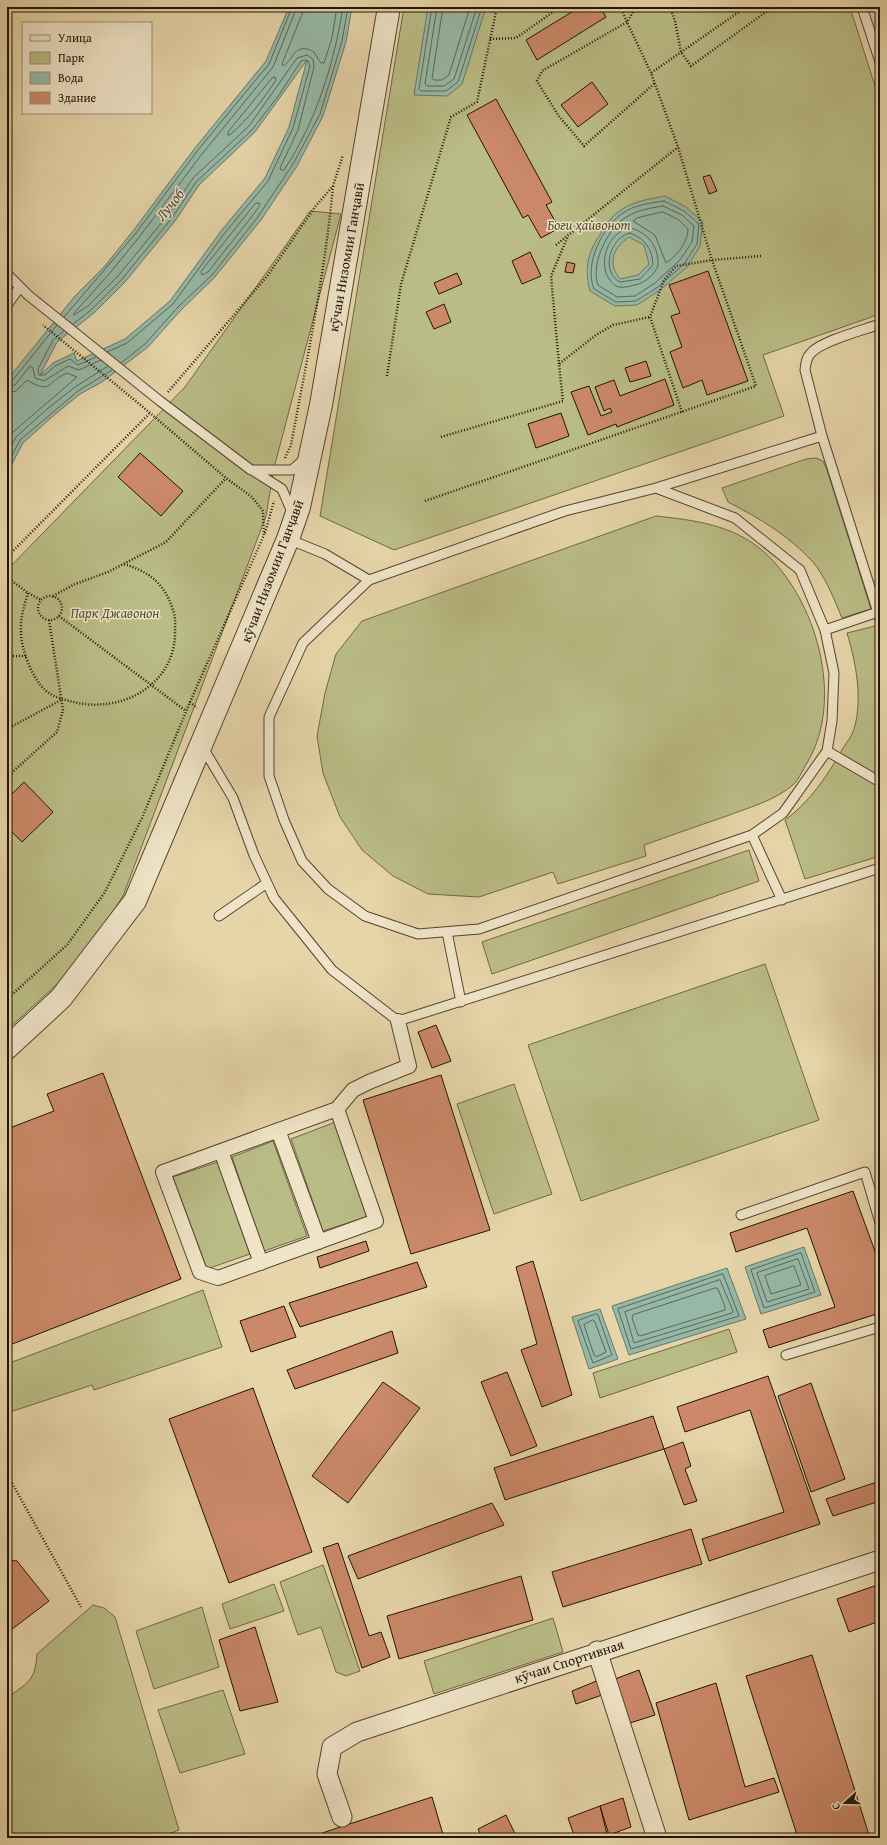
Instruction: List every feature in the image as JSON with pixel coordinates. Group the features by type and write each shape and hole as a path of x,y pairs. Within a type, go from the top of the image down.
{"street":[{"name":"кӯчаи Низомии Ганҷавӣ","path":"7,1048 61,998 135,901 291,529 299,507 321,404 389,7"},
{"path":"337,1109 376,1221 218,1278 200,1272 163,1172 337,1109 353,1090 368,1082 409,1066 398,1022"},
{"path":"278,1130 319,1242"},
{"path":"220,1151 261,1263"},
{"name":"кӯчаи Спортивная","path":"342,1817 327,1774 332,1747 357,1732 880,1560"},
{"path":"597,1652 657,1838"}],"lane":[{"path":"862,7 880,62"},
{"path":"7,274 28,295 160,401 250,470 282,489 288,500 291,529 325,554 369,580"},
{"path":"7,305 20,287"},
{"path":"826,630 879,615 822,436 805,370 806,359 812,352 829,342 880,324"},
{"path":"656,488 735,518 800,570 826,630 834,673 832,721 827,751 783,812 752,835 480,929 418,934 364,916 328,889 302,861 284,820 269,776 269,717 303,643 369,580 565,511 656,488 822,436"},
{"path":"250,470 292,470 311,453"},
{"path":"201,746 233,798 254,855 274,898 332,970 398,1022 880,868"},
{"path":"827,751 880,782"},
{"path":"752,835 782,900"},
{"path":"219,916 267,883"},
{"path":"447,932 461,1002"},
{"path":"741,1215 865,1172 880,1223"},
{"path":"786,1355 880,1327"}],"path":[{"path":"387,376 401,284 451,117 477,102 497,7"},
{"path":"490,39 516,38 560,7"},
{"path":"425,501 756,386 712,260 678,147 651,73 620,7"},
{"path":"636,7 627,22 542,72 537,80 558,115 584,146 655,83"},
{"path":"670,7 675,20 680,52 691,66 774,7"},
{"path":"651,73 746,7"},
{"path":"556,245 678,147"},
{"path":"280,470 291,445 329,231 333,186 345,150"},
{"path":"160,401 268,275 314,207 333,186"},
{"path":"441,437 562,401 551,276 568,236"},
{"path":"682,412 650,317 664,280 676,266 712,260 761,256"},
{"path":"559,364 596,335 613,325 650,317"},
{"path":"7,999 67,945 105,892 142,818 186,711 264,536 263,511 252,497 226,478 42,324"},
{"path":"7,557 149,414"},
{"path":"53,596 62,604 61,613 59,616 49,620 42,617 38,611 41,600 44,597 53,596 75,584 122,564 166,542 226,478"},
{"path":"28,593 23,608 21,633 26,656 34,677 45,690 61,700 100,705 120,702 135,696 161,676 168,666 175,644 175,617 170,598 156,580 139,568 122,564"},
{"path":"7,577 28,593 41,600"},
{"path":"59,616 186,711"},
{"path":"7,777 57,732 63,710 49,620"},
{"path":"7,656 26,656"},
{"path":"7,729 61,700"},
{"path":"7,1480 12,1483 81,1607"}],"green space":[{"name":"Боғи ҳайвонот","path":"404,7 850,7 880,102 880,314 763,355 784,416 394,550 320,516"},
{"name":"Парк Джавонон","path":"310,211 341,214 274,468 266,516 123,896 99,933 69,973 7,1030 7,570 185,387"},
{"path":"816,458 823,461 827,470 871,609 842,618 825,580 812,561 783,535 751,514 728,502 722,488 806,459"},
{"path":"656,516 699,522 739,535 763,551 782,571 798,596 811,623 820,651 824,681 824,710 818,738 807,763 796,782 770,800 644,845 646,856 558,884 553,872 479,897 428,894 393,876 362,850 340,817 323,773 317,736 325,693 336,654 362,621"},
{"path":"875,626 880,641 880,856 805,879 785,820 802,805 818,787 852,734 857,717 858,693 856,669 847,633"},
{"path":"749,850 759,881 492,974 482,942"},
{"path":"765,964 819,1120 581,1201 528,1045"},
{"path":"514,1084 552,1194 494,1214 457,1104"},
{"path":"338,1121 372,1215 323,1231 291,1139"},
{"path":"273,1141 307,1236 264,1251 232,1157"},
{"path":"218,1162 250,1254 207,1269 173,1177"},
{"path":"203,1290 222,1347 94,1390 92,1385 7,1413 7,1364"},
{"path":"729,1329 737,1352 600,1398 593,1373"},
{"path":"323,1565 360,1671 346,1676 336,1672 321,1627 298,1635 280,1582"},
{"path":"274,1584 284,1611 230,1629 222,1604"},
{"path":"93,1605 104,1608 115,1617 179,1830 158,1838 7,1838 7,1698 25,1684 32,1676 37,1654"},
{"path":"202,1607 219,1667 154,1689 136,1631"},
{"path":"553,1618 563,1652 434,1694 424,1661"},
{"path":"223,1690 245,1754 180,1773 158,1710"}],"water":[{"name":"Лучоб","path":"289,7 352,7 346,42 323,116 297,166 261,220 214,278 181,310 148,347 102,382 80,394 53,416 23,443 7,473 7,380 75,296 104,267 195,148 266,61","holes":["307,60 289,127 265,178 221,231 170,301 125,339 77,361 74,353 53,363 40,375 57,342 94,313 125,282 175,221 199,185 255,132"]},
{"path":"428,7 486,7 462,84 447,96 414,95"},
{"path":"665,196 686,207 703,222 700,246 687,267 660,290 637,305 615,306 590,291 587,267 590,253 605,226 612,217 626,207 637,202","holes":["629,237 644,245 649,264 638,275 620,279 616,273 613,262 619,246"]},
{"path":"804,1247 821,1295 761,1314 745,1267"},
{"path":"727,1268 746,1319 629,1355 612,1306"},
{"path":"600,1309 618,1359 589,1369 572,1317"}],"building":[{"path":"580,7 600,7 606,17 537,60 526,40"},
{"path":"592,82 608,104 578,127 561,105"},
{"path":"496,99 552,202 546,205 559,228 541,238 528,215 523,218 467,115"},
{"path":"710,175 717,191 709,194 703,177"},
{"path":"530,252 541,276 522,284 512,261"},
{"path":"567,262 575,264 573,273 565,272"},
{"path":"708,271 748,381 707,395 702,380 683,388 670,352 682,347 671,316 680,313 669,285"},
{"path":"457,273 462,284 439,294 434,283"},
{"path":"444,304 451,322 434,329 426,312"},
{"path":"646,361 651,376 630,382 625,368"},
{"path":"665,379 674,405 617,427 616,424 588,435 571,392 589,386 601,416 612,412 610,408 604,411 595,387 614,380 620,396"},
{"path":"561,413 569,436 536,448 528,424"},
{"path":"140,453 183,491 161,516 118,477"},
{"path":"24,782 53,812 22,842 7,827 7,799"},
{"path":"436,1025 451,1061 432,1068 418,1032"},
{"path":"103,1073 181,1279 7,1346 7,1129 54,1111 47,1094"},
{"path":"441,1075 490,1230 411,1254 363,1100"},
{"path":"853,1191 880,1265 880,1313 769,1348 763,1330 835,1307 807,1228 736,1252 730,1233"},
{"path":"366,1241 369,1251 320,1268 317,1257"},
{"path":"533,1261 572,1395 542,1407 521,1350 537,1344 516,1267"},
{"path":"417,1262 427,1287 300,1327 289,1303"},
{"path":"284,1306 296,1337 251,1352 240,1321"},
{"path":"392,1331 398,1353 295,1389 287,1370"},
{"path":"507,1372 537,1446 511,1456 481,1382"},
{"path":"768,1376 820,1524 709,1561 702,1539 784,1512 750,1410 685,1432 677,1407"},
{"path":"383,1382 420,1408 348,1503 312,1476"},
{"path":"811,1383 845,1479 811,1492 778,1396"},
{"path":"253,1388 312,1552 229,1583 169,1419"},
{"path":"653,1416 664,1449 505,1500 494,1468"},
{"path":"683,1442 691,1466 685,1469 697,1501 684,1505 664,1449"},
{"path":"880,1481 880,1501 833,1516 826,1499"},
{"path":"492,1503 504,1525 358,1579 348,1556"},
{"path":"691,1529 702,1564 563,1607 552,1572"},
{"path":"338,1543 369,1636 381,1632 390,1657 362,1668 323,1548"},
{"path":"7,1560 17,1561 49,1601 7,1633"},
{"path":"521,1576 533,1620 399,1659 387,1616"},
{"path":"880,1584 880,1621 849,1632 837,1599"},
{"path":"255,1627 278,1702 240,1711 219,1640"},
{"path":"812,1655 870,1838 798,1838 746,1676"},
{"path":"639,1670 655,1715 630,1723 615,1679"},
{"path":"599,1680 605,1694 576,1704 572,1691"},
{"path":"716,1683 745,1787 774,1778 779,1792 689,1820 656,1703"},
{"path":"432,1797 444,1838 323,1838 322,1833"},
{"path":"623,1798 631,1827 609,1835 600,1806"},
{"path":"600,1806 608,1838 575,1838 568,1818"},
{"path":"506,1815 517,1838 482,1838 478,1829"}]}
